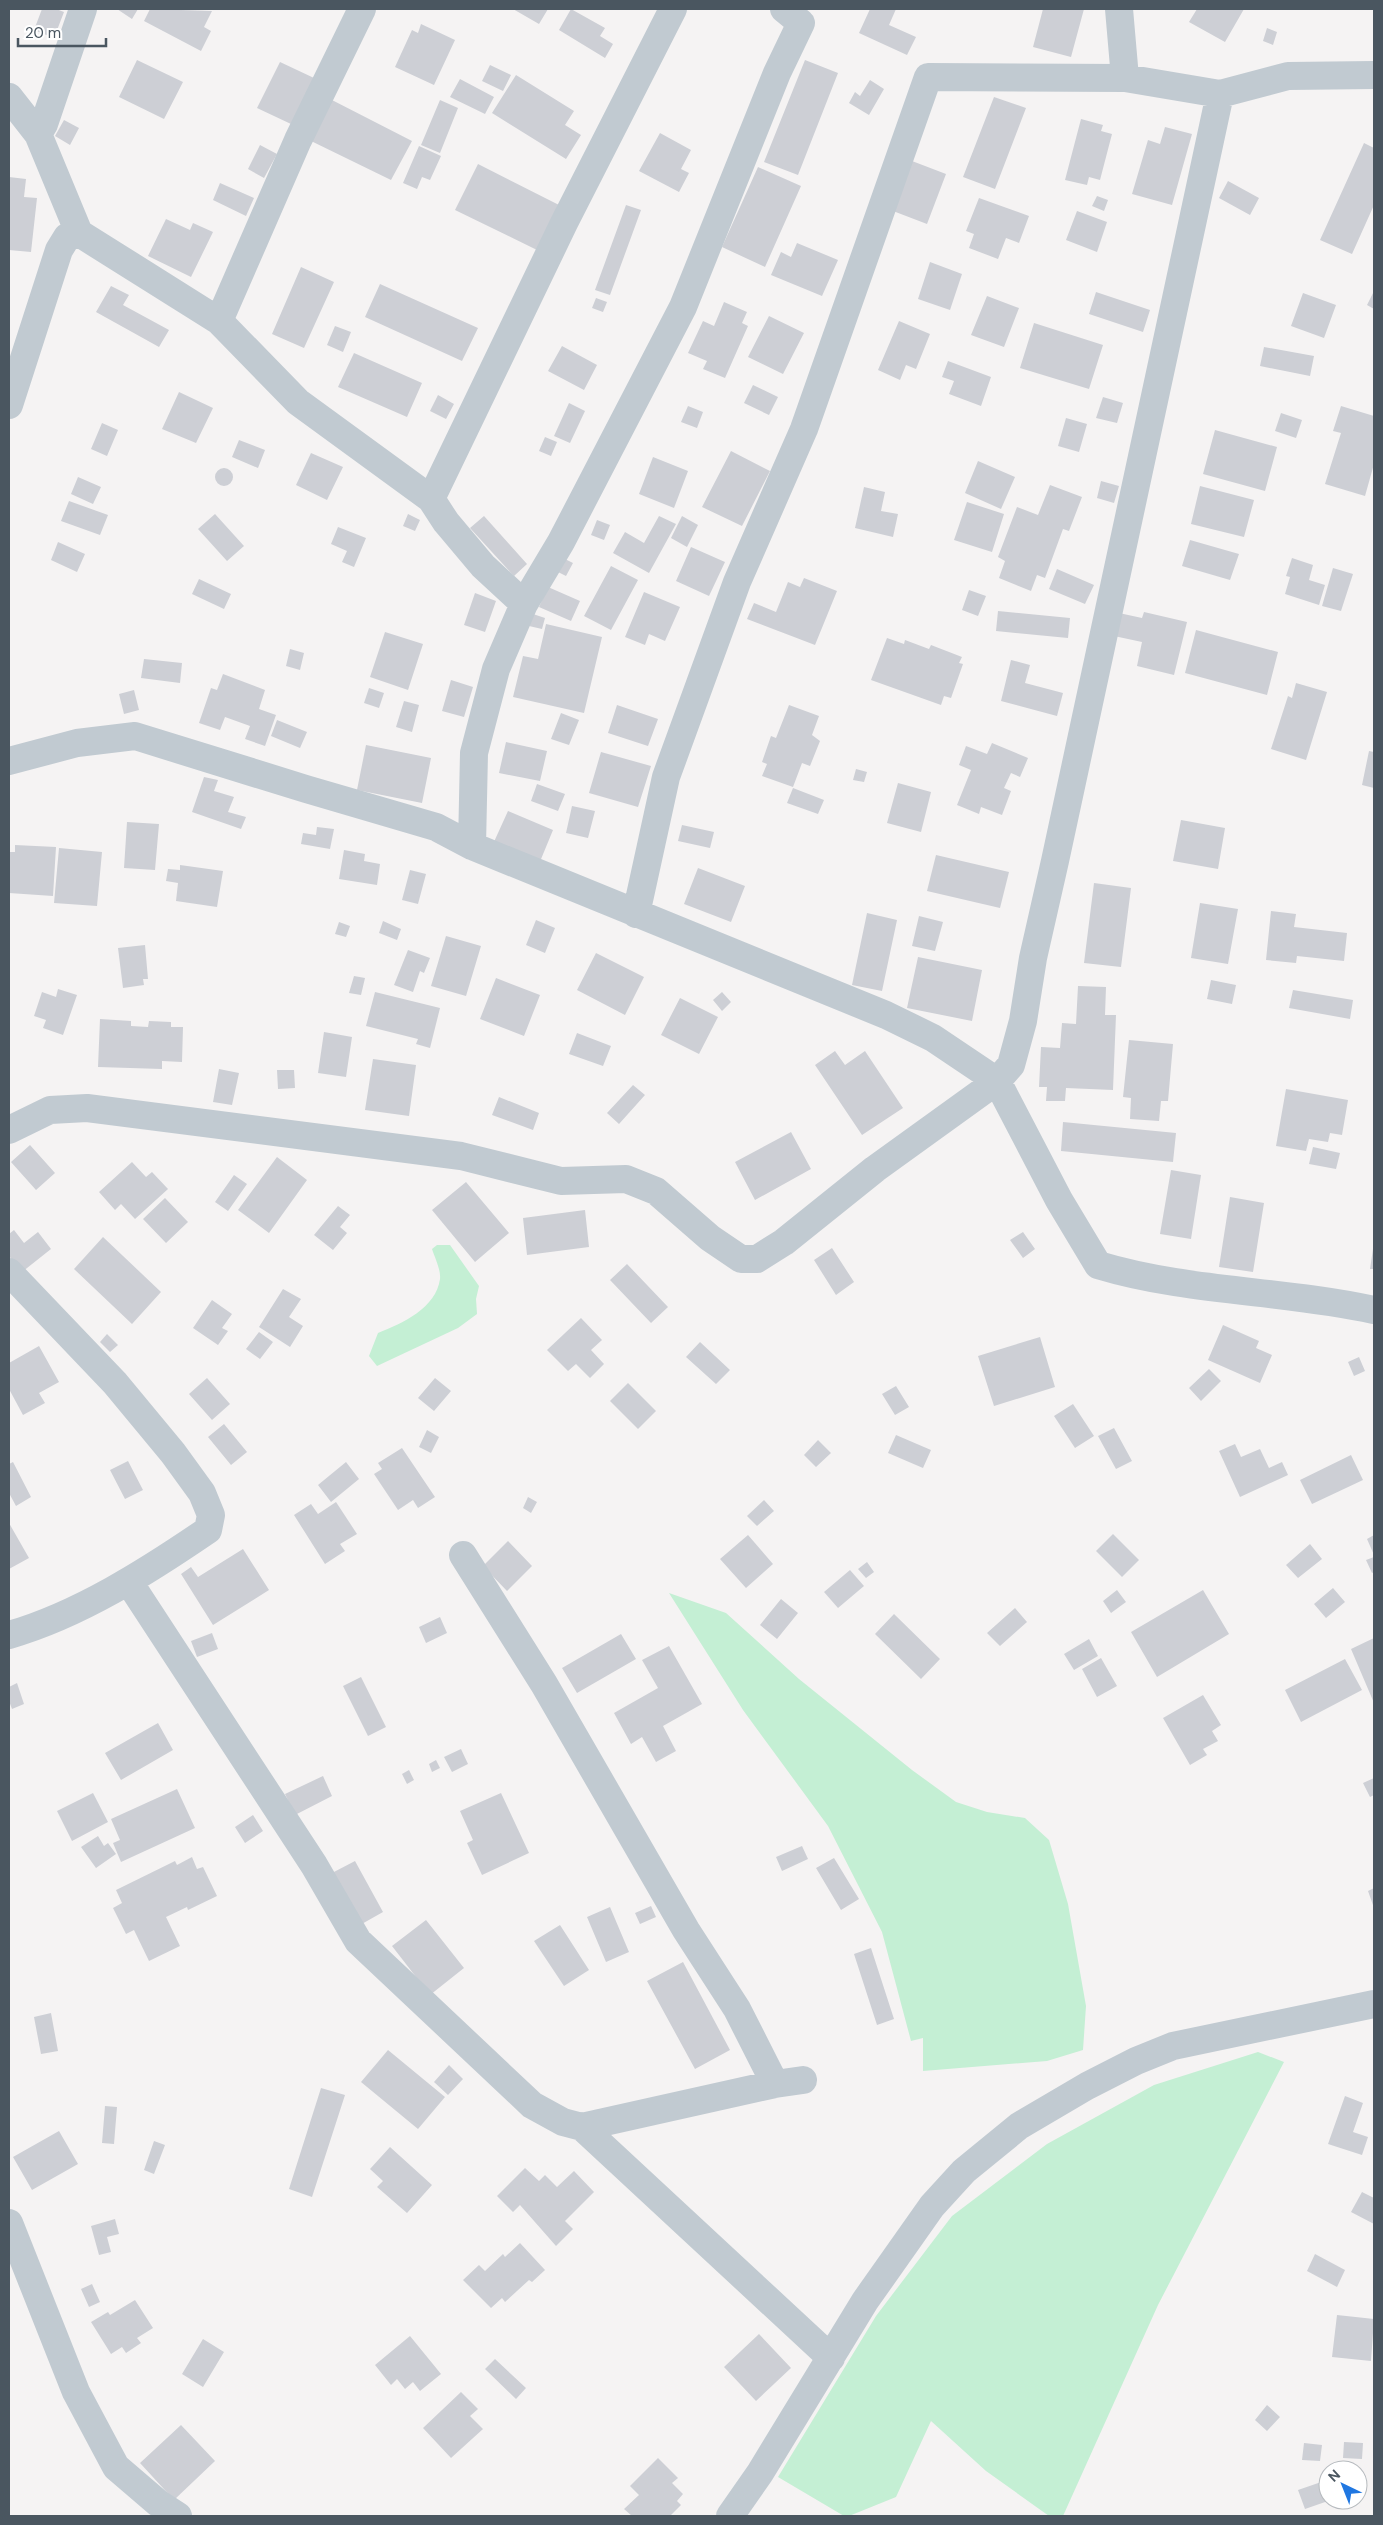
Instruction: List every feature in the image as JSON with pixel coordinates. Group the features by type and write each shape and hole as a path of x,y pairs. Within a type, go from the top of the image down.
{"street":[{"path":"38,134 44,124 83,9"},
{"path":"219,321 323,86 362,9"},
{"path":"431,499 564,223 673,9"},
{"path":"472,846 474,753 496,669 524,604 562,542 682,307 777,73 801,23 784,9"},
{"path":"1118,9 1125,78"},
{"path":"636,914 666,777 672,759 734,591 804,429 928,77 1125,78 1220,94 1288,76 1374,75"},
{"path":"9,1130 50,1110 87,1108 461,1156 561,1181 626,1179 656,1192 710,1238 741,1259 749,1259 757,1258 784,1242 875,1169 997,1082 1010,1065 1023,1021 1033,958 1220,94"},
{"path":"9,97 38,134 79,233 128,261 219,321 298,402 431,499 446,522 484,566 524,604"},
{"path":"9,405 59,250 67,237 79,233"},
{"path":"9,762 77,743 135,736 436,827 472,846 886,1015 932,1038 997,1082 1059,1200 1098,1265 1122,1272 1181,1282 1333,1301 1374,1310"},
{"path":"9,1272 115,1383 202,1492 211,1515 208,1530 129,1582 27,1629 9,1635"},
{"path":"463,1555 544,1684 686,1930 737,2009 775,2084"},
{"path":"129,1582 314,1866 358,1941 532,2105 563,2122 582,2127 775,2084 803,2080"},
{"path":"730,2516 760,2473 865,2301 932,2206 964,2171 1019,2126 1087,2086 1136,2061 1173,2046 1374,2004"},
{"path":"582,2127 831,2358"},
{"path":"9,2223 76,2392 116,2467 158,2503 178,2516"}],"green space":[{"path":"437,1245 450,1245 479,1286 476,1299 477,1314 458,1328 377,1366 369,1356 378,1333 417,1313 432,1298 437,1289 440,1272 432,1249"},
{"path":"669,1593 726,1613 799,1679 912,1770 956,1802 987,1812 1025,1818 1049,1840 1068,1904 1086,2006 1083,2050 1047,2061 923,2071 923,2038 911,2041 882,1932 828,1826 743,1710"},
{"path":"1258,2052 1284,2062 1158,2305 1063,2516 1049,2516 986,2471 931,2421 896,2497 849,2516 844,2516 778,2477 876,2316 952,2216 1047,2144 1154,2085"}],"building":[{"path":"42,9 56,9 64,12 54,38 34,30"},
{"path":"117,9 138,9 132,19"},
{"path":"150,9 212,11 204,27 211,31 201,51 144,21"},
{"path":"513,9 548,9 539,24"},
{"path":"571,9 605,28 600,36 613,44 605,58 559,30"},
{"path":"870,9 896,9 889,25 916,37 907,55 859,33"},
{"path":"1043,9 1084,9 1071,57 1033,47"},
{"path":"1197,9 1244,9 1225,42 1189,22"},
{"path":"421,24 455,40 434,85 395,67 412,30 418,33"},
{"path":"1267,28 1277,32 1273,45 1263,41"},
{"path":"137,60 183,82 164,119 119,97"},
{"path":"805,60 838,73 798,175 764,162"},
{"path":"280,62 314,78 291,124 257,108"},
{"path":"490,65 511,75 503,91 482,81"},
{"path":"516,75 574,111 565,125 581,135 566,159 492,113"},
{"path":"460,79 494,97 485,114 450,97"},
{"path":"870,80 884,89 869,115 849,103 855,92 860,96"},
{"path":"994,97 1026,108 995,189 963,177"},
{"path":"330,99 412,141 391,180 309,140"},
{"path":"440,100 458,108 440,153 421,145"},
{"path":"1081,119 1103,125 1101,131 1112,134 1100,180 1089,177 1087,185 1065,180"},
{"path":"64,120 79,128 70,145 55,136"},
{"path":"1165,127 1192,134 1172,205 1132,194 1148,140 1160,144"},
{"path":"660,133 691,150 681,169 689,173 679,192 639,171"},
{"path":"1364,143 1374,148 1374,205 1352,254 1320,240"},
{"path":"260,145 277,154 264,178 248,169"},
{"path":"419,146 441,156 430,180 422,177 417,189 403,183"},
{"path":"912,161 946,174 927,224 893,211"},
{"path":"478,164 559,205 537,250 455,210"},
{"path":"758,167 801,186 765,267 722,247"},
{"path":"9,177 26,179 24,197 37,198 31,252 9,250"},
{"path":"1228,181 1259,198 1250,215 1219,198"},
{"path":"220,183 254,198 246,216 213,200"},
{"path":"1097,196 1108,200 1104,211 1092,206"},
{"path":"979,198 1029,216 1019,243 1006,238 998,259 969,248 974,234 966,231"},
{"path":"626,205 641,210 610,295 595,290"},
{"path":"1077,211 1107,222 1097,252 1066,240"},
{"path":"166,219 190,230 193,223 213,232 191,277 148,256"},
{"path":"797,243 838,260 822,296 771,275 781,252 791,257"},
{"path":"930,262 962,274 950,310 918,299"},
{"path":"301,267 334,282 304,348 272,334"},
{"path":"380,284 478,328 462,361 365,317"},
{"path":"111,286 129,295 123,305 169,330 159,347 96,312"},
{"path":"1374,291 1374,309 1367,305"},
{"path":"1096,292 1150,310 1143,332 1089,314"},
{"path":"1303,293 1336,305 1324,338 1291,326"},
{"path":"987,296 1019,308 1004,347 971,335"},
{"path":"596,298 607,302 603,312 592,308"},
{"path":"724,302 747,312 742,323 748,326 725,378 703,369 707,361 688,353 703,321 714,326"},
{"path":"769,316 804,333 783,374 748,357"},
{"path":"899,321 930,334 916,369 906,365 900,380 878,370"},
{"path":"1034,323 1103,345 1089,389 1020,368"},
{"path":"335,326 351,332 343,352 327,345"},
{"path":"562,346 597,365 584,390 548,371"},
{"path":"1264,347 1314,356 1310,376 1260,366"},
{"path":"354,353 422,383 407,417 338,387"},
{"path":"948,361 991,377 981,406 949,394 954,381 942,377"},
{"path":"753,385 778,397 769,415 744,403"},
{"path":"179,392 213,408 196,443 162,429"},
{"path":"438,395 454,404 446,419 430,411"},
{"path":"1103,397 1123,403 1117,423 1096,418"},
{"path":"569,403 585,411 570,443 554,436"},
{"path":"688,406 703,412 697,428 681,422"},
{"path":"1341,406 1374,416 1374,464 1365,496 1325,484 1341,433 1333,431"},
{"path":"1281,413 1302,420 1296,438 1275,431"},
{"path":"1066,418 1087,424 1079,452 1058,446"},
{"path":"102,423 118,430 107,456 91,449"},
{"path":"1215,430 1277,447 1265,491 1203,474"},
{"path":"545,437 557,442 551,456 539,451"},
{"path":"239,440 265,450 258,468 232,457"},
{"path":"731,451 770,471 742,526 702,507"},
{"path":"311,453 343,467 327,500 296,485"},
{"path":"653,457 688,471 674,508 639,494"},
{"path":"978,461 1015,477 1001,509 965,493"},
{"path":"220,468 228,468 233,473 231,484 220,486 215,481 215,473"},
{"path":"78,477 101,487 93,504 71,494"},
{"path":"1101,481 1119,486 1114,503 1097,498"},
{"path":"1050,485 1082,497 1069,531 1063,529 1045,578 1037,575 1031,591 999,578 1005,561 998,557 1017,507 1038,515"},
{"path":"1200,486 1254,500 1244,537 1191,524"},
{"path":"864,487 885,492 881,511 898,514 893,537 855,528"},
{"path":"69,501 108,515 100,535 61,521"},
{"path":"967,502 1004,514 992,552 954,540"},
{"path":"215,514 244,546 227,561 198,529"},
{"path":"408,514 420,520 415,531 403,526"},
{"path":"484,516 527,564 514,576 470,528"},
{"path":"659,516 676,524 649,573 613,553 625,532 644,543"},
{"path":"682,516 698,525 687,547 671,538"},
{"path":"597,520 610,525 604,540 591,535"},
{"path":"338,527 366,538 354,567 342,562 347,551 331,544"},
{"path":"1190,540 1239,554 1230,580 1182,566"},
{"path":"58,542 85,554 77,572 51,560"},
{"path":"691,547 725,562 709,596 676,581"},
{"path":"563,558 573,563 566,576 556,571"},
{"path":"1292,558 1313,565 1309,580 1325,585 1319,605 1285,594 1290,577 1286,576"},
{"path":"611,566 638,580 611,630 584,616"},
{"path":"1333,568 1353,574 1341,611 1322,606"},
{"path":"1057,569 1094,585 1085,604 1049,589"},
{"path":"804,578 837,591 815,645 747,619 754,603 776,612 788,582 800,587"},
{"path":"199,579 231,594 224,609 192,594"},
{"path":"548,587 580,601 571,621 539,607"},
{"path":"969,590 986,596 978,616 962,610"},
{"path":"644,592 680,607 665,641 649,634 645,645 625,637"},
{"path":"475,593 496,601 485,632 464,625"},
{"path":"998,611 1070,618 1068,638 996,631"},
{"path":"1144,612 1187,622 1174,675 1137,666 1142,642 1114,636 1119,613 1142,618"},
{"path":"533,614 545,618 542,629 529,626"},
{"path":"546,624 602,637 584,713 513,697 523,656 538,659"},
{"path":"1196,630 1278,652 1267,695 1185,673"},
{"path":"385,632 423,644 408,690 370,677"},
{"path":"887,638 904,644 905,640 929,649 931,645 962,657 959,663 963,664 951,698 944,696 941,705 871,680"},
{"path":"290,649 304,653 300,670 286,666"},
{"path":"144,659 182,663 180,683 141,678"},
{"path":"1011,660 1030,665 1025,683 1063,693 1057,716 1001,701"},
{"path":"223,674 265,690 259,709 276,715 265,746 245,739 250,726 225,717 220,730 199,723 211,688 217,690"},
{"path":"451,680 473,687 464,717 442,711"},
{"path":"1296,683 1327,692 1306,760 1271,749 1288,696 1292,698"},
{"path":"369,688 384,693 379,708 364,703"},
{"path":"134,690 139,710 124,714 119,694"},
{"path":"404,701 419,705 412,732 396,727"},
{"path":"617,705 658,719 648,746 608,733"},
{"path":"789,705 819,716 812,735 820,741 810,766 802,763 793,787 762,776 767,764 762,762 771,736 776,738"},
{"path":"561,713 579,720 569,745 551,739"},
{"path":"277,720 307,732 300,748 271,736"},
{"path":"506,742 547,751 540,781 499,773"},
{"path":"992,743 1028,758 1020,777 1011,773 1004,788 1011,791 1002,815 981,807 979,814 957,805 971,770 959,765 966,746 987,754"},
{"path":"366,745 431,758 422,803 357,790"},
{"path":"1369,751 1374,752 1374,788 1362,785"},
{"path":"601,752 651,766 638,807 589,793"},
{"path":"856,769 867,772 864,782 853,780"},
{"path":"204,777 218,780 214,791 234,797 228,812 246,817 241,829 192,812"},
{"path":"898,783 931,792 921,832 887,823"},
{"path":"537,784 565,794 558,811 531,801"},
{"path":"793,788 824,800 818,814 787,803"},
{"path":"572,806 595,811 588,838 566,833"},
{"path":"508,811 553,830 539,864 493,844"},
{"path":"1181,820 1225,828 1218,869 1173,861"},
{"path":"127,822 159,824 155,870 124,868"},
{"path":"682,825 714,832 710,848 678,841"},
{"path":"317,827 334,829 330,849 301,844 303,833 316,835"},
{"path":"15,845 56,847 53,896 9,893 9,852 15,852"},
{"path":"59,848 102,852 97,906 54,903"},
{"path":"344,850 365,854 364,861 380,864 377,885 339,879"},
{"path":"936,855 1009,872 1000,908 927,891"},
{"path":"180,865 223,871 217,907 176,901 178,883 166,881 168,869 180,870"},
{"path":"698,868 745,886 731,922 684,904"},
{"path":"410,870 426,874 418,904 402,900"},
{"path":"1094,883 1131,888 1121,967 1084,963"},
{"path":"1200,903 1238,909 1228,964 1191,958"},
{"path":"1271,911 1296,914 1294,927 1347,933 1344,961 1297,956 1296,963 1266,960"},
{"path":"867,913 897,920 882,991 852,985"},
{"path":"919,916 943,922 935,951 912,946"},
{"path":"536,920 555,928 545,953 526,945"},
{"path":"383,921 401,929 397,940 379,933"},
{"path":"339,922 350,926 346,937 335,934"},
{"path":"446,936 481,946 466,996 431,986"},
{"path":"145,945 148,979 143,979 144,985 123,988 118,948"},
{"path":"408,950 430,958 424,973 420,971 413,992 394,985"},
{"path":"596,953 644,977 625,1015 577,990"},
{"path":"918,957 982,970 972,1021 907,1008"},
{"path":"354,976 365,978 361,995 349,993"},
{"path":"496,978 540,995 524,1036 480,1019"},
{"path":"1211,980 1236,985 1232,1004 1207,999"},
{"path":"1078,986 1106,987 1105,1015 1116,1015 1113,1090 1066,1088 1065,1101 1046,1101 1047,1087 1039,1087 1041,1047 1060,1048 1062,1023 1076,1024"},
{"path":"58,989 77,995 63,1035 43,1028 46,1020 34,1016 42,992 56,997"},
{"path":"1293,990 1353,1000 1350,1019 1289,1008"},
{"path":"375,992 440,1008 430,1048 416,1044 418,1039 366,1026"},
{"path":"722,992 731,1002 722,1011 713,1000"},
{"path":"680,998 718,1017 699,1054 661,1035"},
{"path":"100,1019 131,1021 131,1026 148,1027 149,1021 171,1022 171,1027 183,1027 182,1062 162,1061 162,1069 98,1067"},
{"path":"324,1032 352,1037 346,1077 318,1073"},
{"path":"577,1033 611,1046 603,1066 569,1054"},
{"path":"1129,1040 1173,1044 1168,1101 1161,1101 1159,1121 1130,1119 1131,1098 1123,1097"},
{"path":"835,1051 845,1065 865,1051 903,1108 862,1135 815,1065"},
{"path":"373,1059 416,1065 409,1116 365,1110"},
{"path":"219,1069 239,1073 232,1105 213,1102"},
{"path":"277,1070 294,1070 295,1088 278,1089"},
{"path":"633,1085 645,1095 619,1124 607,1113"},
{"path":"1286,1089 1348,1100 1342,1135 1330,1133 1328,1142 1309,1139 1306,1151 1276,1146"},
{"path":"499,1097 539,1113 533,1130 492,1115"},
{"path":"1063,1122 1176,1133 1173,1162 1061,1151"},
{"path":"791,1132 811,1169 755,1200 735,1162"},
{"path":"30,1145 55,1173 36,1190 11,1162"},
{"path":"1313,1147 1340,1153 1336,1169 1309,1164"},
{"path":"277,1157 307,1180 269,1233 238,1210"},
{"path":"132,1162 146,1177 152,1172 168,1189 135,1219 121,1204 115,1210 99,1192"},
{"path":"1171,1170 1201,1175 1191,1239 1160,1234"},
{"path":"234,1175 247,1184 228,1211 215,1202"},
{"path":"466,1182 509,1233 475,1262 432,1210"},
{"path":"1230,1197 1264,1203 1253,1272 1219,1267"},
{"path":"165,1198 188,1222 166,1243 143,1219"},
{"path":"338,1206 350,1215 340,1227 347,1233 333,1250 314,1235"},
{"path":"585,1210 589,1247 527,1255 523,1218"},
{"path":"14,1230 24,1243 38,1232 51,1249 22,1272 9,1256 9,1234"},
{"path":"1023,1232 1035,1249 1023,1258 1010,1240"},
{"path":"103,1237 161,1292 132,1324 74,1269"},
{"path":"832,1248 854,1282 836,1295 814,1260"},
{"path":"1373,1249 1374,1269 1370,1269"},
{"path":"627,1264 668,1307 651,1323 610,1280"},
{"path":"283,1289 301,1299 289,1317 303,1326 290,1347 259,1327"},
{"path":"212,1300 232,1314 222,1328 228,1331 218,1345 193,1328"},
{"path":"581,1318 602,1340 591,1350 604,1364 590,1378 576,1364 568,1371 547,1350"},
{"path":"1223,1325 1259,1341 1256,1348 1272,1355 1260,1383 1208,1360"},
{"path":"259,1332 273,1342 260,1359 246,1349"},
{"path":"107,1334 118,1345 110,1352 100,1342"},
{"path":"1040,1337 1055,1387 994,1406 978,1356"},
{"path":"700,1342 730,1370 716,1384 686,1357"},
{"path":"39,1346 59,1382 39,1393 45,1403 23,1415 9,1389 9,1363"},
{"path":"1359,1357 1365,1371 1354,1376 1348,1362"},
{"path":"1209,1369 1221,1381 1201,1401 1189,1388"},
{"path":"207,1378 230,1404 212,1420 189,1394"},
{"path":"435,1378 451,1391 434,1411 418,1398"},
{"path":"628,1383 656,1411 638,1429 610,1401"},
{"path":"896,1386 909,1407 895,1415 882,1394"},
{"path":"1073,1404 1094,1436 1075,1448 1054,1416"},
{"path":"224,1424 247,1452 231,1465 208,1437"},
{"path":"1114,1428 1132,1461 1116,1469 1098,1436"},
{"path":"427,1430 439,1437 431,1453 419,1447"},
{"path":"896,1435 931,1450 923,1468 888,1453"},
{"path":"818,1440 831,1453 816,1467 804,1455"},
{"path":"1235,1444 1241,1457 1260,1449 1269,1468 1282,1462 1288,1475 1240,1497 1219,1451"},
{"path":"402,1448 435,1497 418,1508 413,1500 398,1510 374,1474 382,1469 378,1463"},
{"path":"1351,1455 1363,1480 1312,1504 1300,1480"},
{"path":"128,1461 143,1490 125,1499 110,1470"},
{"path":"13,1462 31,1497 16,1506 9,1493 9,1464"},
{"path":"346,1462 359,1479 331,1502 318,1485"},
{"path":"528,1497 537,1502 531,1513 523,1508"},
{"path":"764,1500 774,1511 757,1526 747,1516"},
{"path":"336,1502 357,1534 340,1544 345,1551 325,1564 294,1515 311,1504 318,1514"},
{"path":"9,1523 29,1558 9,1569"},
{"path":"1113,1534 1139,1560 1122,1577 1096,1551"},
{"path":"748,1535 773,1564 746,1588 720,1559"},
{"path":"1374,1535 1374,1555 1367,1539"},
{"path":"508,1541 532,1566 507,1591 483,1566"},
{"path":"1310,1544 1322,1559 1298,1578 1286,1565"},
{"path":"243,1549 269,1590 213,1625 181,1574 191,1567 198,1577"},
{"path":"1374,1557 1374,1572 1372,1573 1366,1560"},
{"path":"867,1562 874,1572 866,1578 858,1569"},
{"path":"850,1570 864,1586 838,1608 824,1592"},
{"path":"1333,1588 1345,1602 1326,1618 1314,1604"},
{"path":"1117,1590 1126,1602 1111,1613 1103,1601"},
{"path":"1203,1590 1229,1634 1157,1677 1131,1632"},
{"path":"781,1599 798,1613 777,1639 760,1625"},
{"path":"1015,1608 1027,1622 1000,1646 987,1633"},
{"path":"894,1614 940,1659 921,1679 875,1634"},
{"path":"440,1617 447,1633 426,1643 419,1627"},
{"path":"212,1633 218,1649 197,1657 191,1641"},
{"path":"621,1634 636,1659 577,1693 562,1668"},
{"path":"1374,1638 1374,1703 1351,1649"},
{"path":"1089,1639 1098,1656 1074,1670 1064,1654"},
{"path":"669,1646 702,1704 663,1726 676,1751 656,1762 642,1737 631,1744 614,1713 658,1688 642,1660"},
{"path":"1101,1658 1117,1686 1097,1697 1082,1669"},
{"path":"1345,1659 1362,1690 1301,1722 1285,1690"},
{"path":"361,1677 386,1727 368,1736 343,1686"},
{"path":"17,1683 24,1704 12,1709 9,1701 9,1687"},
{"path":"1203,1695 1221,1725 1212,1731 1218,1741 1203,1749 1207,1755 1190,1765 1163,1718"},
{"path":"158,1723 173,1750 121,1780 105,1753"},
{"path":"461,1749 468,1764 452,1772 444,1757"},
{"path":"436,1760 440,1768 432,1772 429,1764"},
{"path":"409,1770 414,1780 407,1784 402,1774"},
{"path":"323,1776 332,1796 295,1815 285,1794"},
{"path":"1374,1778 1374,1795 1370,1797 1363,1783"},
{"path":"177,1789 195,1828 121,1862 113,1843 120,1840 111,1819"},
{"path":"93,1793 108,1822 72,1841 57,1811"},
{"path":"501,1793 529,1853 482,1875 467,1843 473,1840 460,1811"},
{"path":"253,1815 263,1831 245,1843 235,1827"},
{"path":"98,1836 104,1846 108,1843 116,1854 96,1868 81,1847"},
{"path":"802,1846 808,1859 782,1871 776,1857"},
{"path":"192,1857 197,1869 203,1867 217,1896 188,1910 187,1907 166,1917 180,1946 149,1961 134,1930 126,1934 113,1908 122,1903 116,1890 175,1861 177,1865"},
{"path":"834,1858 859,1899 841,1910 816,1868"},
{"path":"355,1861 383,1912 360,1925 332,1873"},
{"path":"1374,1888 1374,1908 1368,1891"},
{"path":"651,1906 656,1917 640,1924 635,1913"},
{"path":"610,1907 629,1952 606,1962 587,1917"},
{"path":"426,1920 464,1968 430,1995 392,1946"},
{"path":"560,1925 589,1970 564,1986 534,1941"},
{"path":"871,1948 894,2019 877,2025 854,1954"},
{"path":"683,1962 730,2050 695,2069 647,1981"},
{"path":"51,2013 58,2051 41,2054 34,2017"},
{"path":"388,2050 445,2097 418,2129 361,2082"},
{"path":"449,2065 463,2079 448,2095 434,2082"},
{"path":"321,2088 345,2095 312,2197 289,2189"},
{"path":"1345,2096 1363,2103 1353,2132 1368,2137 1362,2155 1328,2144"},
{"path":"105,2106 117,2107 114,2144 102,2143"},
{"path":"59,2131 78,2164 32,2190 13,2157"},
{"path":"154,2141 165,2145 154,2174 144,2170"},
{"path":"390,2147 432,2185 407,2213 377,2187 383,2181 370,2169"},
{"path":"525,2168 539,2181 545,2175 557,2187 574,2171 594,2192 565,2221 573,2229 556,2246 520,2205 513,2212 497,2196"},
{"path":"1362,2192 1374,2198 1374,2224 1351,2212"},
{"path":"115,2219 119,2234 107,2237 111,2252 99,2255 91,2226"},
{"path":"520,2243 545,2270 532,2282 529,2280 505,2302 502,2298 491,2308 463,2280 479,2265 485,2271 503,2254 505,2257"},
{"path":"1315,2254 1345,2270 1337,2287 1307,2271"},
{"path":"92,2284 100,2302 89,2307 81,2289"},
{"path":"135,2300 153,2328 137,2338 141,2343 126,2353 122,2347 111,2354 91,2322 108,2312 110,2315"},
{"path":"1337,2315 1374,2319 1371,2361 1332,2357"},
{"path":"759,2334 791,2368 756,2401 724,2367"},
{"path":"410,2336 441,2374 420,2391 413,2382 405,2389 397,2379 391,2385 375,2365"},
{"path":"203,2339 224,2352 203,2387 182,2374"},
{"path":"495,2359 526,2388 516,2399 485,2369"},
{"path":"461,2392 478,2409 470,2416 483,2429 451,2458 423,2428"},
{"path":"1267,2405 1280,2417 1267,2431 1255,2420"},
{"path":"181,2425 215,2461 174,2500 140,2463"},
{"path":"1344,2442 1363,2443 1362,2459 1343,2458"},
{"path":"1304,2443 1322,2445 1320,2460 1302,2460"},
{"path":"658,2458 678,2478 672,2483 683,2494 677,2501 681,2505 670,2516 632,2516 624,2509 639,2495 630,2486"},
{"path":"1318,2483 1318,2504 1305,2509 1298,2490"}]}
